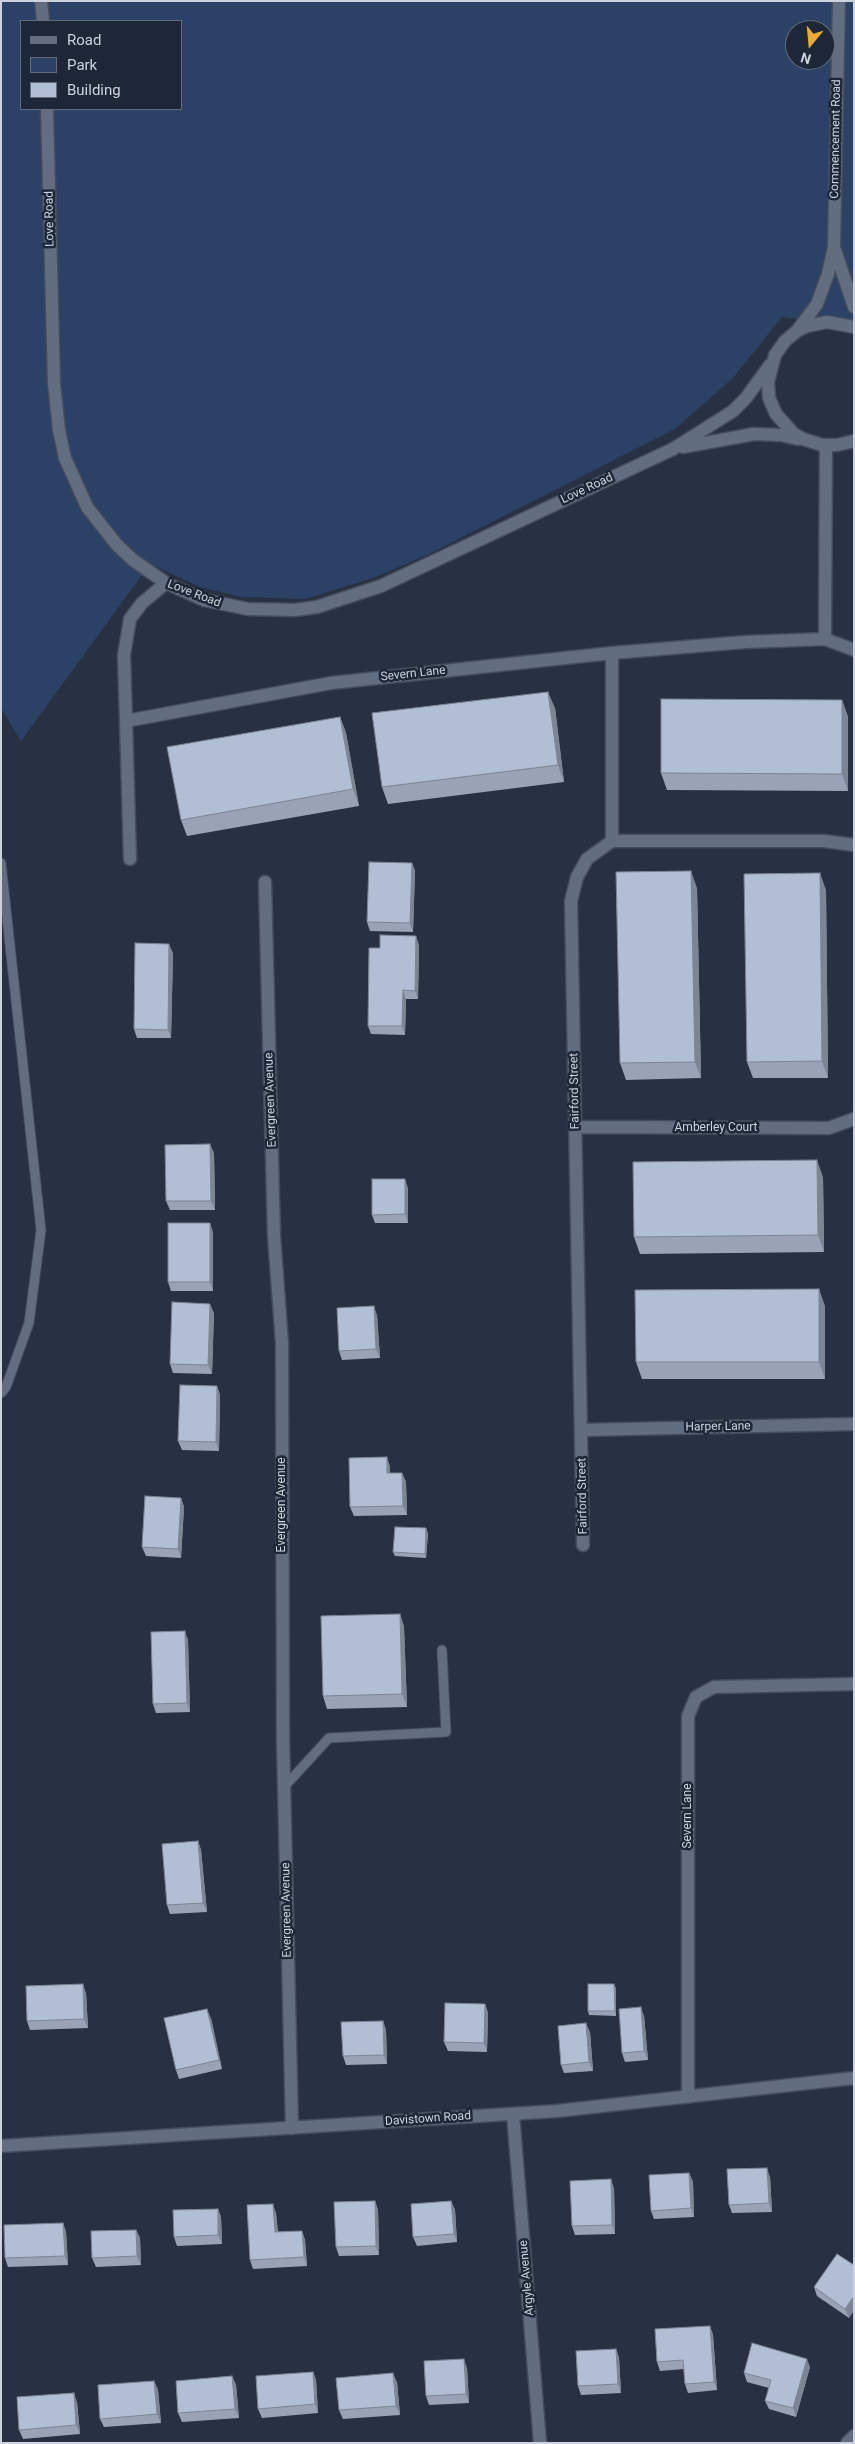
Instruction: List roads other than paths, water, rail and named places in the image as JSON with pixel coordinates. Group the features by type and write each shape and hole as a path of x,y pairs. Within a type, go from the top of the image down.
{"street":[{"path":"42,1 45,20"},
{"path":"45,20 50,1"},
{"name":"Commencement Road","path":"770,365 781,346 797,331 817,304 828,274 834,247 839,1"},
{"name":"Love Road","path":"47,110 54,384 59,430 65,458 87,507 102,527 133,560 166,583 186,593 224,606 274,610 318,606 381,586 673,449 733,411 746,398 770,365"},
{"name":"Commencement Road","path":"834,247 854,307"},
{"path":"797,331 807,326 828,322 854,327"},
{"path":"770,365 768,387 776,414 789,430 810,442"},
{"name":"Love Road","path":"673,449 723,438 767,434 826,445"},
{"path":"825,639 826,445 854,440"},
{"path":"130,859 124,655 130,619 142,603 166,583"},
{"name":"Severn Lane","path":"126,721 331,683 612,653 745,642 825,639 854,650"},
{"path":"612,653 612,841 824,840 854,845"},
{"name":"Fairford Street","path":"583,1545 572,901 577,877 587,859 612,841"},
{"name":"Evergreen Avenue","path":"265,882 274,1236 282,1343 284,1788 292,2128"},
{"name":"Amberley Court","path":"576,1127 829,1128 854,1118"},
{"name":"Harper Lane","path":"582,1430 854,1424"},
{"name":"Severn Lane","path":"688,2097 688,1716 696,1697 714,1687 854,1684"},
{"name":"Davistown Road","path":"1,2146 557,2111 854,2078"},
{"name":"Argyle Avenue","path":"514,2114 540,2443"},
{"path":"847,2443 854,2436"}],"lane":[{"path":"1,863 40,1230 29,1323 6,1387 1,1393"},
{"path":"284,1788 329,1738 446,1732 442,1650"}]}
